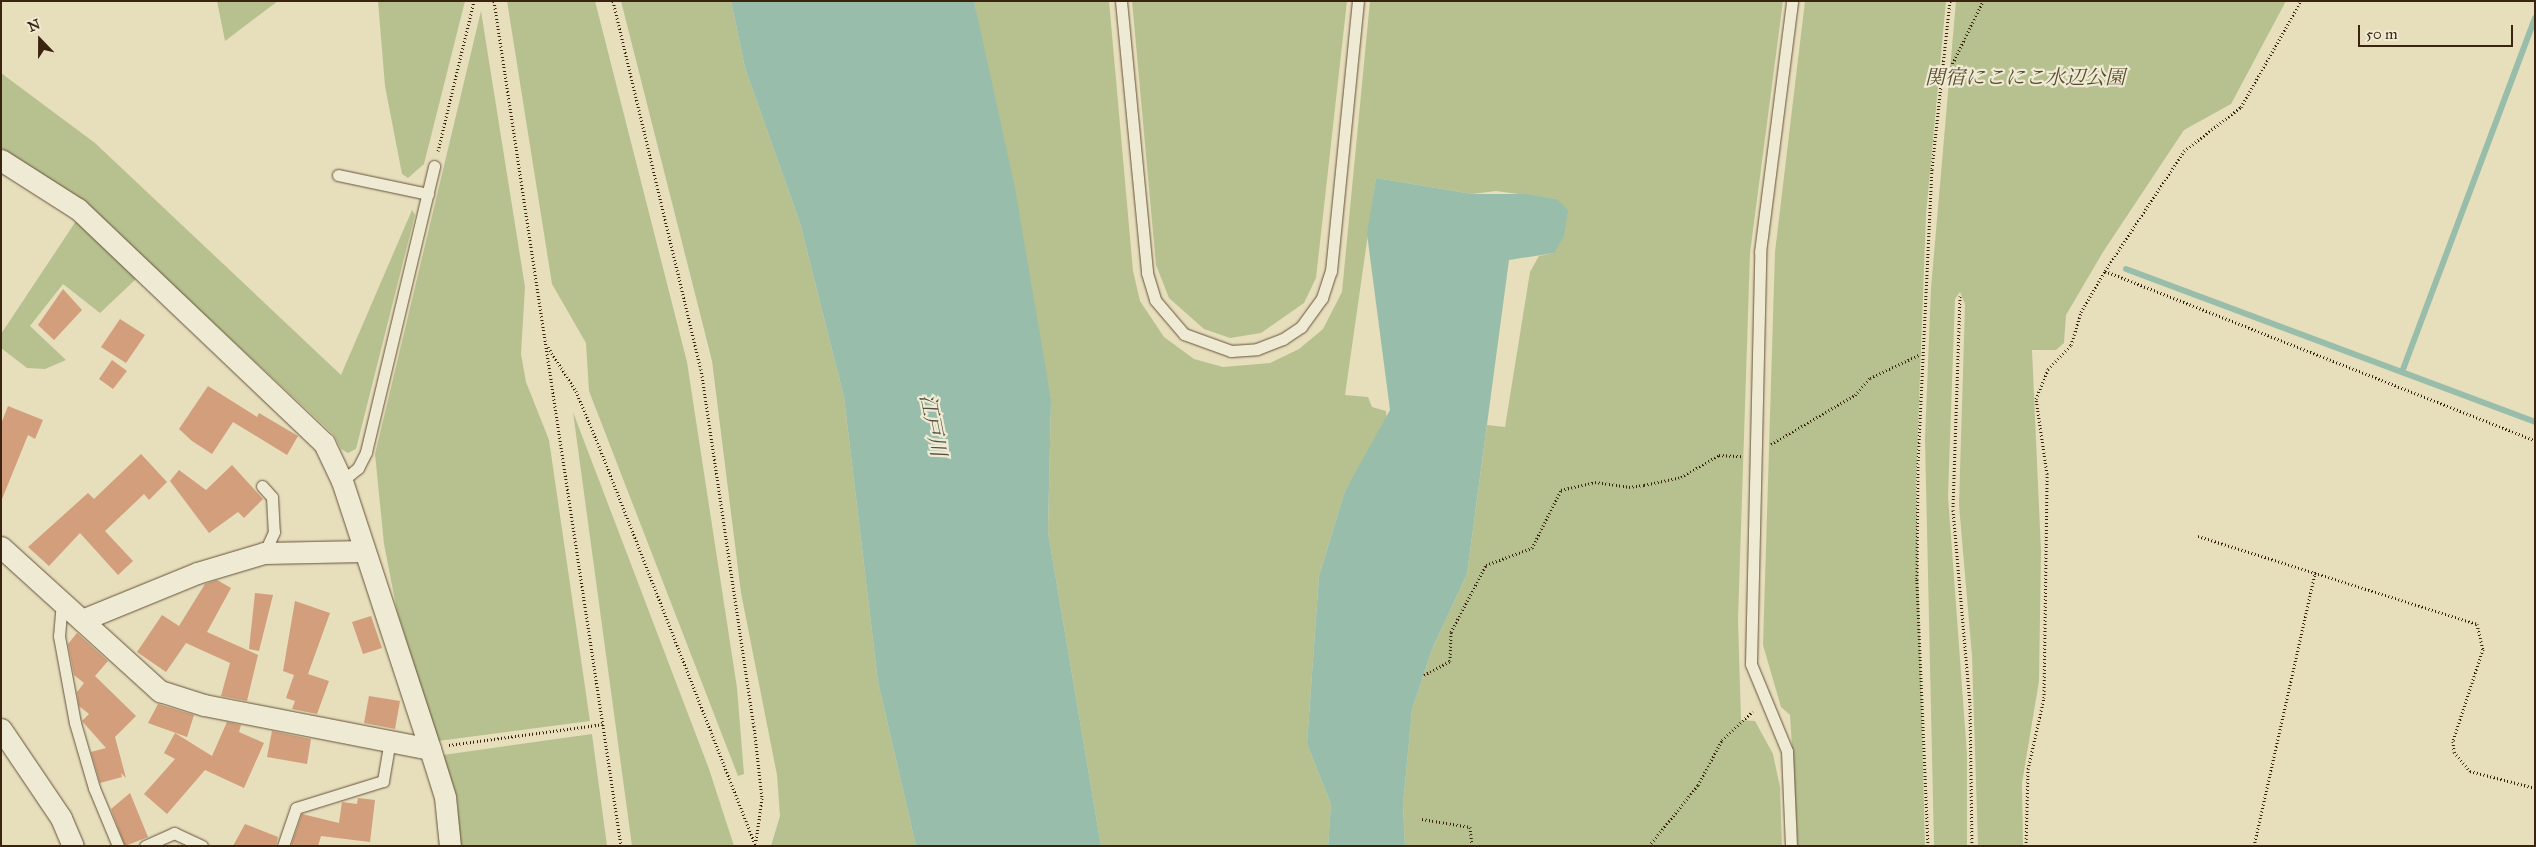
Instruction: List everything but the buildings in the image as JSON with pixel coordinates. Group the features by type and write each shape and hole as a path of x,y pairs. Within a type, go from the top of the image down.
{"street":[{"path":"1,160 78,209 311,427 332,455 364,551 437,748 450,846"},
{"path":"1,547 62,600 160,691 251,715 437,748"},
{"path":"82,620 197,573 264,553 364,551"},
{"path":"1,729 61,818 73,846"}],"lane":[{"path":"1121,1 1147,273 1155,300 1184,334 1231,351 1257,349 1283,339 1301,327 1322,298 1331,271 1358,1"},
{"path":"1791,846 1788,751 1751,664 1760,252 1792,1"},
{"path":"342,481 358,468 366,452 434,166"},
{"path":"338,175 428,194"},
{"path":"262,486 272,497 274,532 264,553"},
{"path":"62,600 59,636 75,724 94,788 118,846"},
{"path":"283,846 296,808 383,781 390,740"},
{"path":"145,846 174,833 202,846"}],"path":[{"path":"434,166 474,1"},
{"path":"494,1 605,724 621,846"},
{"path":"613,1 701,369 758,762 762,798 756,844"},
{"path":"1928,846 1917,579 1921,354 1941,71 1950,1"},
{"path":"1941,71 1948,74 1983,1"},
{"path":"2026,846 2028,769 2044,698 2046,474 2036,399 2048,369 2071,346 2081,312 2184,151 2246,100 2301,1"},
{"path":"2105,272 2535,440"},
{"path":"1960,296 1953,510 1970,705 1972,846"},
{"path":"546,344 583,407 756,844"},
{"path":"1424,675 1450,661 1451,632 1486,565 1532,548 1561,490 1595,482 1629,487 1681,477 1719,455 1755,452 1778,443 1855,395 1870,378 1921,354"},
{"path":"2198,536 2477,624 2483,649 2453,740 2454,752 2470,771 2535,788"},
{"path":"2254,846 2315,572"},
{"path":"1649,846 1698,785 1722,740 1766,700"},
{"path":"437,748 605,724"},
{"path":"1422,819 1470,827 1472,846"}],"green space":[{"path":"217,1 278,1 225,41"},
{"path":"378,1 465,1 424,164 408,178 402,174 385,86"},
{"path":"507,1 595,1 687,362 737,688 744,774 738,776 589,391 586,343 552,284"},
{"path":"621,1 731,1 745,68 800,223 844,397 878,682 916,846 771,846 780,816 777,775 741,593 712,361"},
{"path":"974,1 1109,1 1133,271 1140,301 1164,337 1194,359 1223,367 1270,363 1299,349 1323,329 1342,292 1370,1 1783,1 1750,253 1738,620 1741,720 1755,721 1773,754 1780,787 1782,846 1405,846 1403,805 1412,710 1432,649 1467,574 1487,425 1505,427 1530,272 1539,256 1554,253 1557,199 1496,191 1472,194 1376,178 1345,395 1368,397 1372,407 1386,411 1387,423 1345,491 1319,576 1307,744 1331,804 1328,846 1101,846 1048,532 1051,399"},
{"path":"1132,1 1347,1 1316,278 1304,303 1261,333 1230,338 1204,329 1169,298 1156,265"},
{"path":"1805,1 1946,1 1926,215 1916,484 1925,846 1798,846 1790,715 1781,707 1763,645 1775,252"},
{"name":"関宿にこにこ水辺公園","path":"1956,1 2286,1 2231,104 2184,130 2103,252 2066,315 2064,343 2056,350 2032,350 2041,551 2039,681 2022,783 2023,846 1978,846 1972,656 1959,505 1965,304 1960,292 1955,299 1948,496 1967,754 1967,846 1934,846 1925,439 1931,288"},
{"path":"481,11 525,287 521,354 526,382 549,440 590,721 438,741 397,611 384,544 375,454"},
{"path":"1,73 95,143 341,375 412,210 415,215 356,449 348,453 341,449 334,435 80,199 1,148"},
{"path":"76,221 136,279 100,313 63,284 30,326 66,360 45,369 27,368 1,348 1,334"},
{"path":"573,412 709,769 734,846 632,846"},
{"path":"592,734 607,846 460,846 457,798 443,755"}],"water":[{"name":"江戸川","path":"731,1 974,1 1015,188 1051,399 1048,532 1101,846 916,846 878,682 844,397 800,223 745,68"},
{"path":"1376,178 1472,194 1525,194 1557,199 1568,210 1564,236 1554,253 1509,260 1467,574 1432,649 1412,710 1403,805 1405,846 1328,846 1331,804 1307,744 1319,576 1345,491 1390,410 1367,234"}],"waterway":[{"path":"2402,372 2535,18"},
{"path":"2126,269 2535,422"}]}
